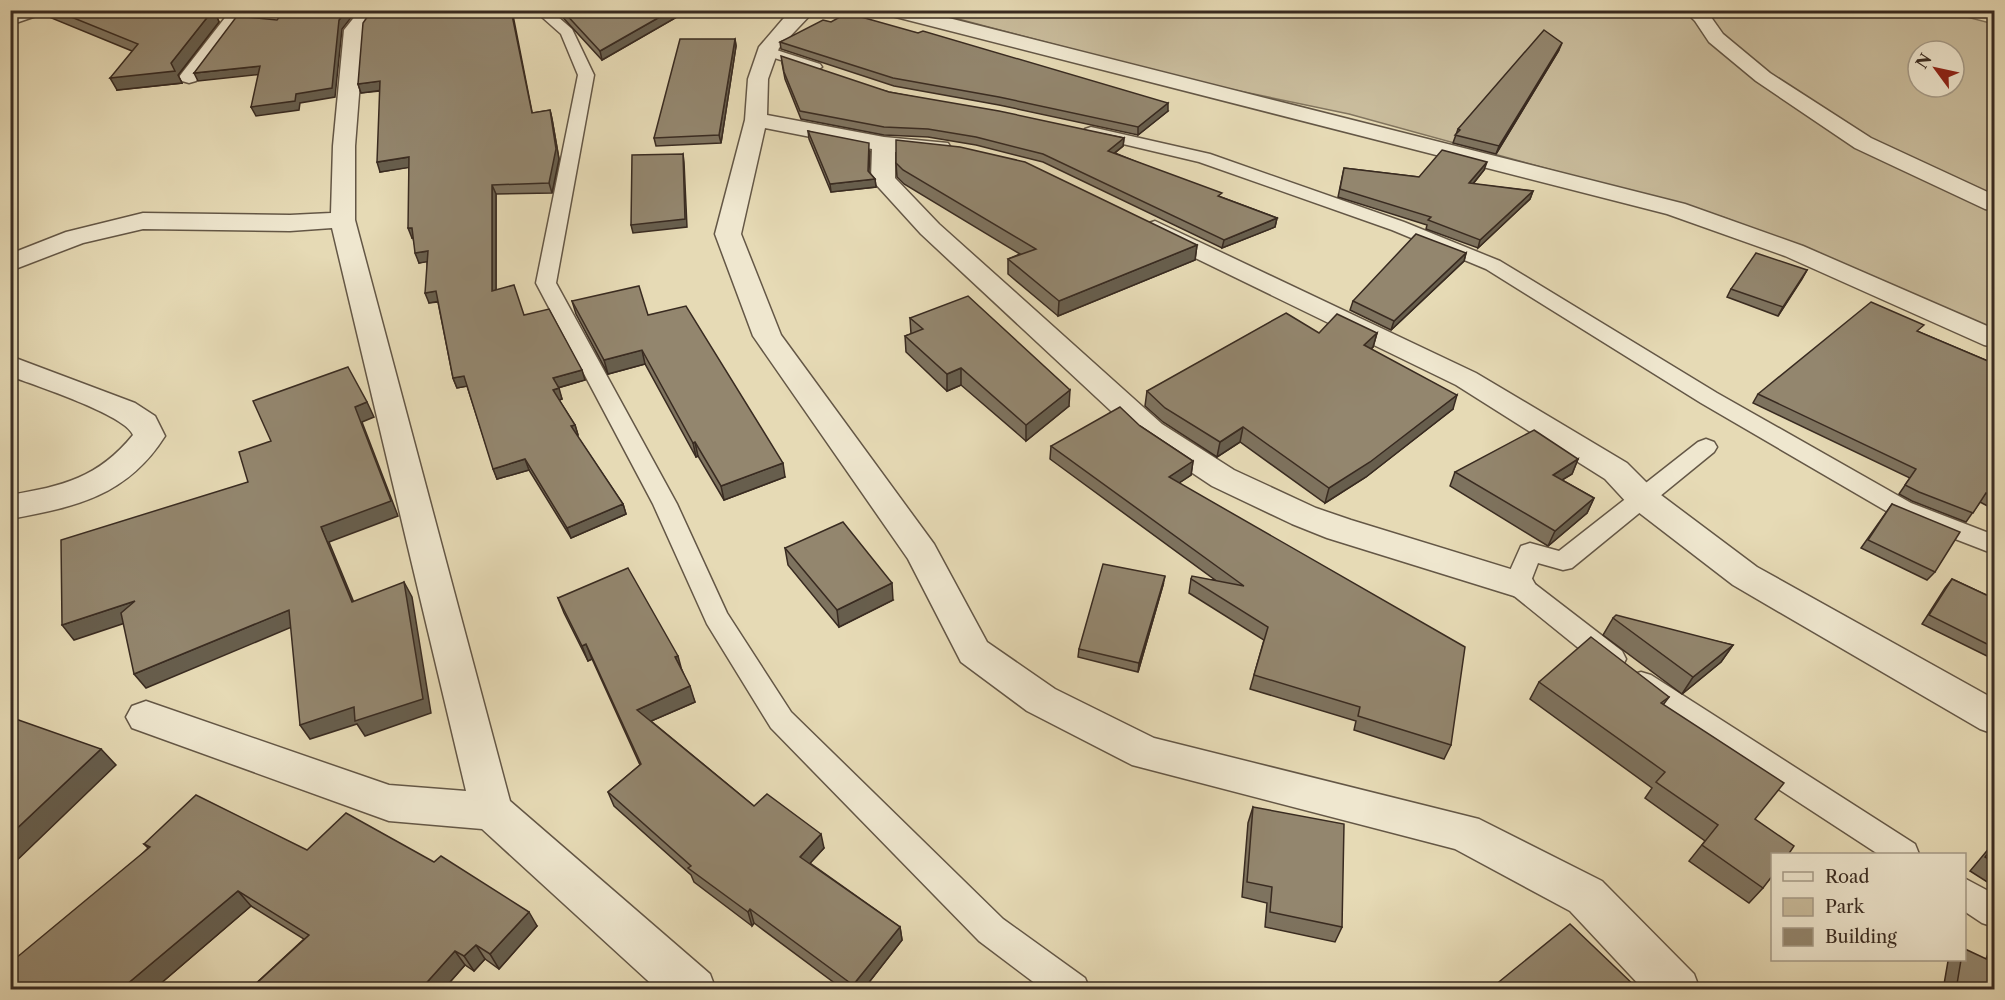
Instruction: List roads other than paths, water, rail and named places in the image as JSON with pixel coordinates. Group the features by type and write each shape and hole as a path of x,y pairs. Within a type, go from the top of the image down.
{"street":[{"path":"10,19 35,10"},
{"path":"189,77 233,18 244,10"},
{"path":"370,10 354,30 344,146 343,220 492,811 693,990"},
{"path":"806,10 790,23 767,51 758,79 756,120 728,234 767,336 922,553 974,652 1041,700 1146,753 1464,832 1586,896 1677,990"},
{"path":"891,10 1676,209 1794,251 1995,339"},
{"path":"1693,10 1702,17 1716,38 1763,77 1863,143 1995,204"},
{"path":"756,120 884,144 928,146 967,153"},
{"path":"884,144 883,179 930,229 1151,431 1223,478 1304,516 1516,584"},
{"path":"1133,218 1466,379 1616,471 1641,497 1745,576 1995,718"},
{"path":"10,263 75,237 143,221 290,223 343,220"},
{"path":"10,364 124,410 144,423 148,436 135,457 107,479 85,490 54,499 10,507"},
{"path":"146,717 389,803 492,811"}],"lane":[{"path":"541,10 567,32 586,75 546,282 665,504 716,617 781,720 991,930 1073,990"},
{"path":"767,51 829,72"},
{"path":"1070,128 1204,158 1398,226 1493,264 1709,398 1902,509 1995,545"},
{"path":"1706,447 1563,561 1530,552 1516,584 1661,698 1901,853"},
{"path":"1966,894 1995,912"}]}
